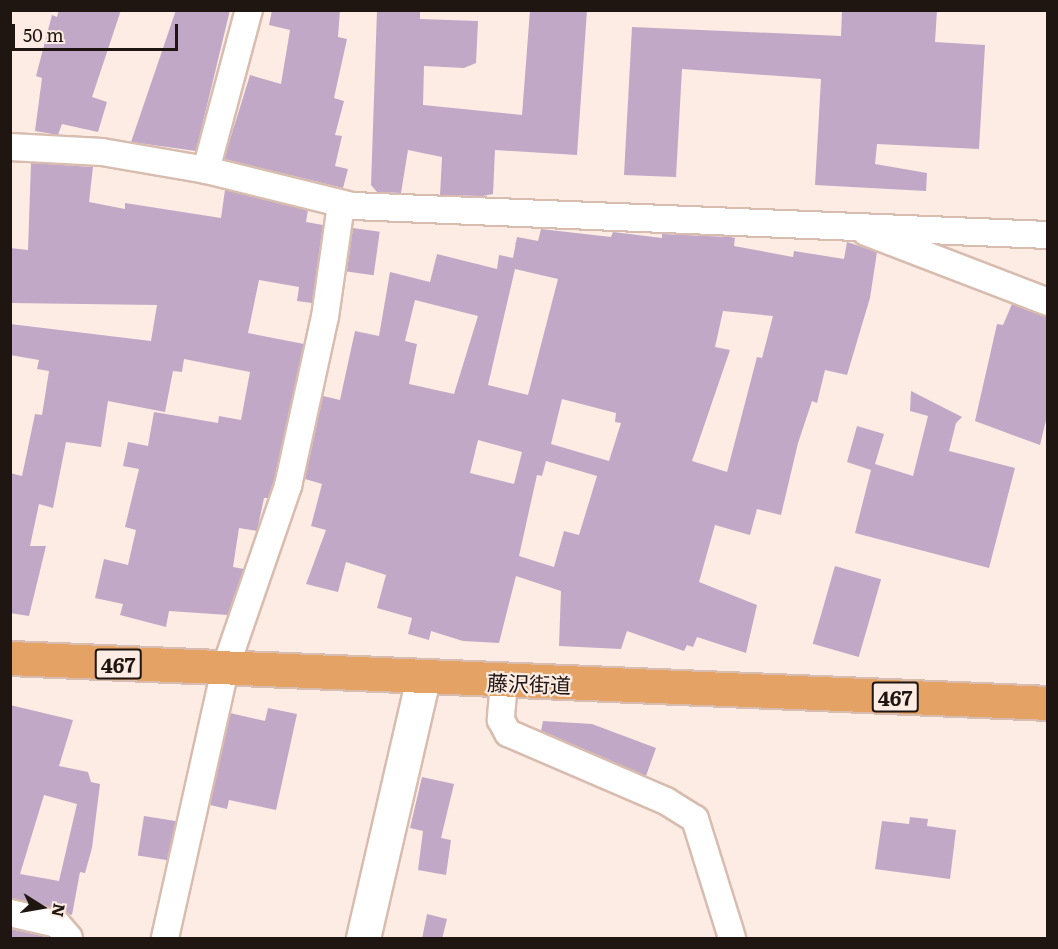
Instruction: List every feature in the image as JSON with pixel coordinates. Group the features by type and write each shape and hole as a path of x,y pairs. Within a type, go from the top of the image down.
{"highway":[{"name":"藤沢街道","path":"10,658 423,679 1047,704"}],"street":[{"path":"206,170 249,10"},
{"path":"10,147 102,152 206,170 341,204 1047,236"},
{"path":"165,939 225,669 288,486 325,317 341,204"},
{"path":"854,227 1047,302"},
{"path":"363,939 423,679"},
{"path":"504,682 501,720 508,733 666,801 696,819 732,939"},
{"path":"10,913 57,924 69,939"}],"building":[{"path":"59,10 121,10 92,97 107,102 98,132 62,124 58,135 35,131 42,78 36,76 52,15 57,17"},
{"path":"176,10 230,10 196,151 131,142"},
{"path":"272,10 340,10 338,37 347,39 334,98 344,101 335,135 342,136 335,166 348,169 343,188 224,159 250,75 281,84 290,30 269,25"},
{"path":"377,10 420,10 420,19 478,21 476,63 464,68 424,66 423,105 522,115 530,10 587,10 577,155 495,150 493,194 483,196 440,195 442,157 408,150 401,193 377,192 371,185"},
{"path":"842,10 937,10 935,42 985,45 979,149 877,144 875,164 927,173 926,191 815,185 821,79 682,69 676,177 624,175 632,27 841,36"},
{"path":"31,163 93,167 89,202 125,209 125,203 221,218 225,190 308,210 306,222 323,225 312,303 297,301 299,287 259,280 248,333 304,344 274,482 268,498 264,498 257,531 239,528 233,567 244,569 228,615 169,611 166,627 120,615 123,604 95,598 104,559 128,565 136,530 125,527 139,469 123,466 128,442 148,446 154,412 218,423 219,416 241,420 250,372 184,359 182,372 173,371 165,412 108,401 101,447 66,442 53,508 39,504 30,546 46,546 29,616 10,613 10,473 22,476 35,414 42,415 49,371 37,369 39,360 10,355 10,324 151,341 157,305 10,303 10,248 28,250"},
{"path":"353,228 380,232 374,275 347,272"},
{"path":"541,229 611,237 613,232 662,238 662,234 730,237 735,238 734,246 793,257 794,251 844,259 847,242 877,252 870,298 847,375 825,370 817,403 812,401 798,443 781,515 757,509 750,535 715,525 699,582 757,605 746,653 697,637 693,647 687,645 684,651 627,631 621,649 559,646 561,591 516,576 499,643 463,641 431,631 429,640 408,634 412,618 377,608 386,575 346,562 338,592 306,584 326,530 311,526 322,484 305,479 323,396 340,400 355,331 379,336 390,272 430,282 437,254 497,269 499,255 513,258 517,237 538,241","holes":["515,269 558,279 528,395 488,385","415,300 478,316 454,394 409,384 417,344 405,341","723,311 773,316 762,358 757,357 727,472 692,461 730,350 715,347","562,399 616,413 615,422 621,423 609,461 551,444","478,440 522,452 514,484 470,473","546,461 597,476 579,535 564,531 554,567 519,556 537,475 542,476"]},
{"path":"1012,304 1047,317 1047,416 1040,445 975,421 997,324 1003,325"},
{"path":"911,391 962,417 956,423 949,451 1015,468 989,568 855,533 871,470 847,462 857,426 884,434 875,464 913,476 928,416 910,411"},
{"path":"835,566 881,579 859,657 813,644"},
{"path":"10,705 73,720 59,766 88,772 91,782 100,784 92,848 85,873 80,872 72,915 10,898","holes":["44,795 77,804 59,881 20,874"]},
{"path":"268,708 297,714 276,810 229,800 227,809 210,805 230,713 265,721"},
{"path":"543,721 592,724 656,748 646,776 541,731"},
{"path":"422,777 454,784 441,838 451,840 446,875 418,870 423,831 410,828"},
{"path":"144,816 176,821 169,861 138,856"},
{"path":"910,817 928,819 927,826 956,830 950,879 875,869 882,821 909,824"},
{"path":"427,914 447,919 442,939 422,939"},
{"path":"10,929 43,936 42,939 10,939"}]}
